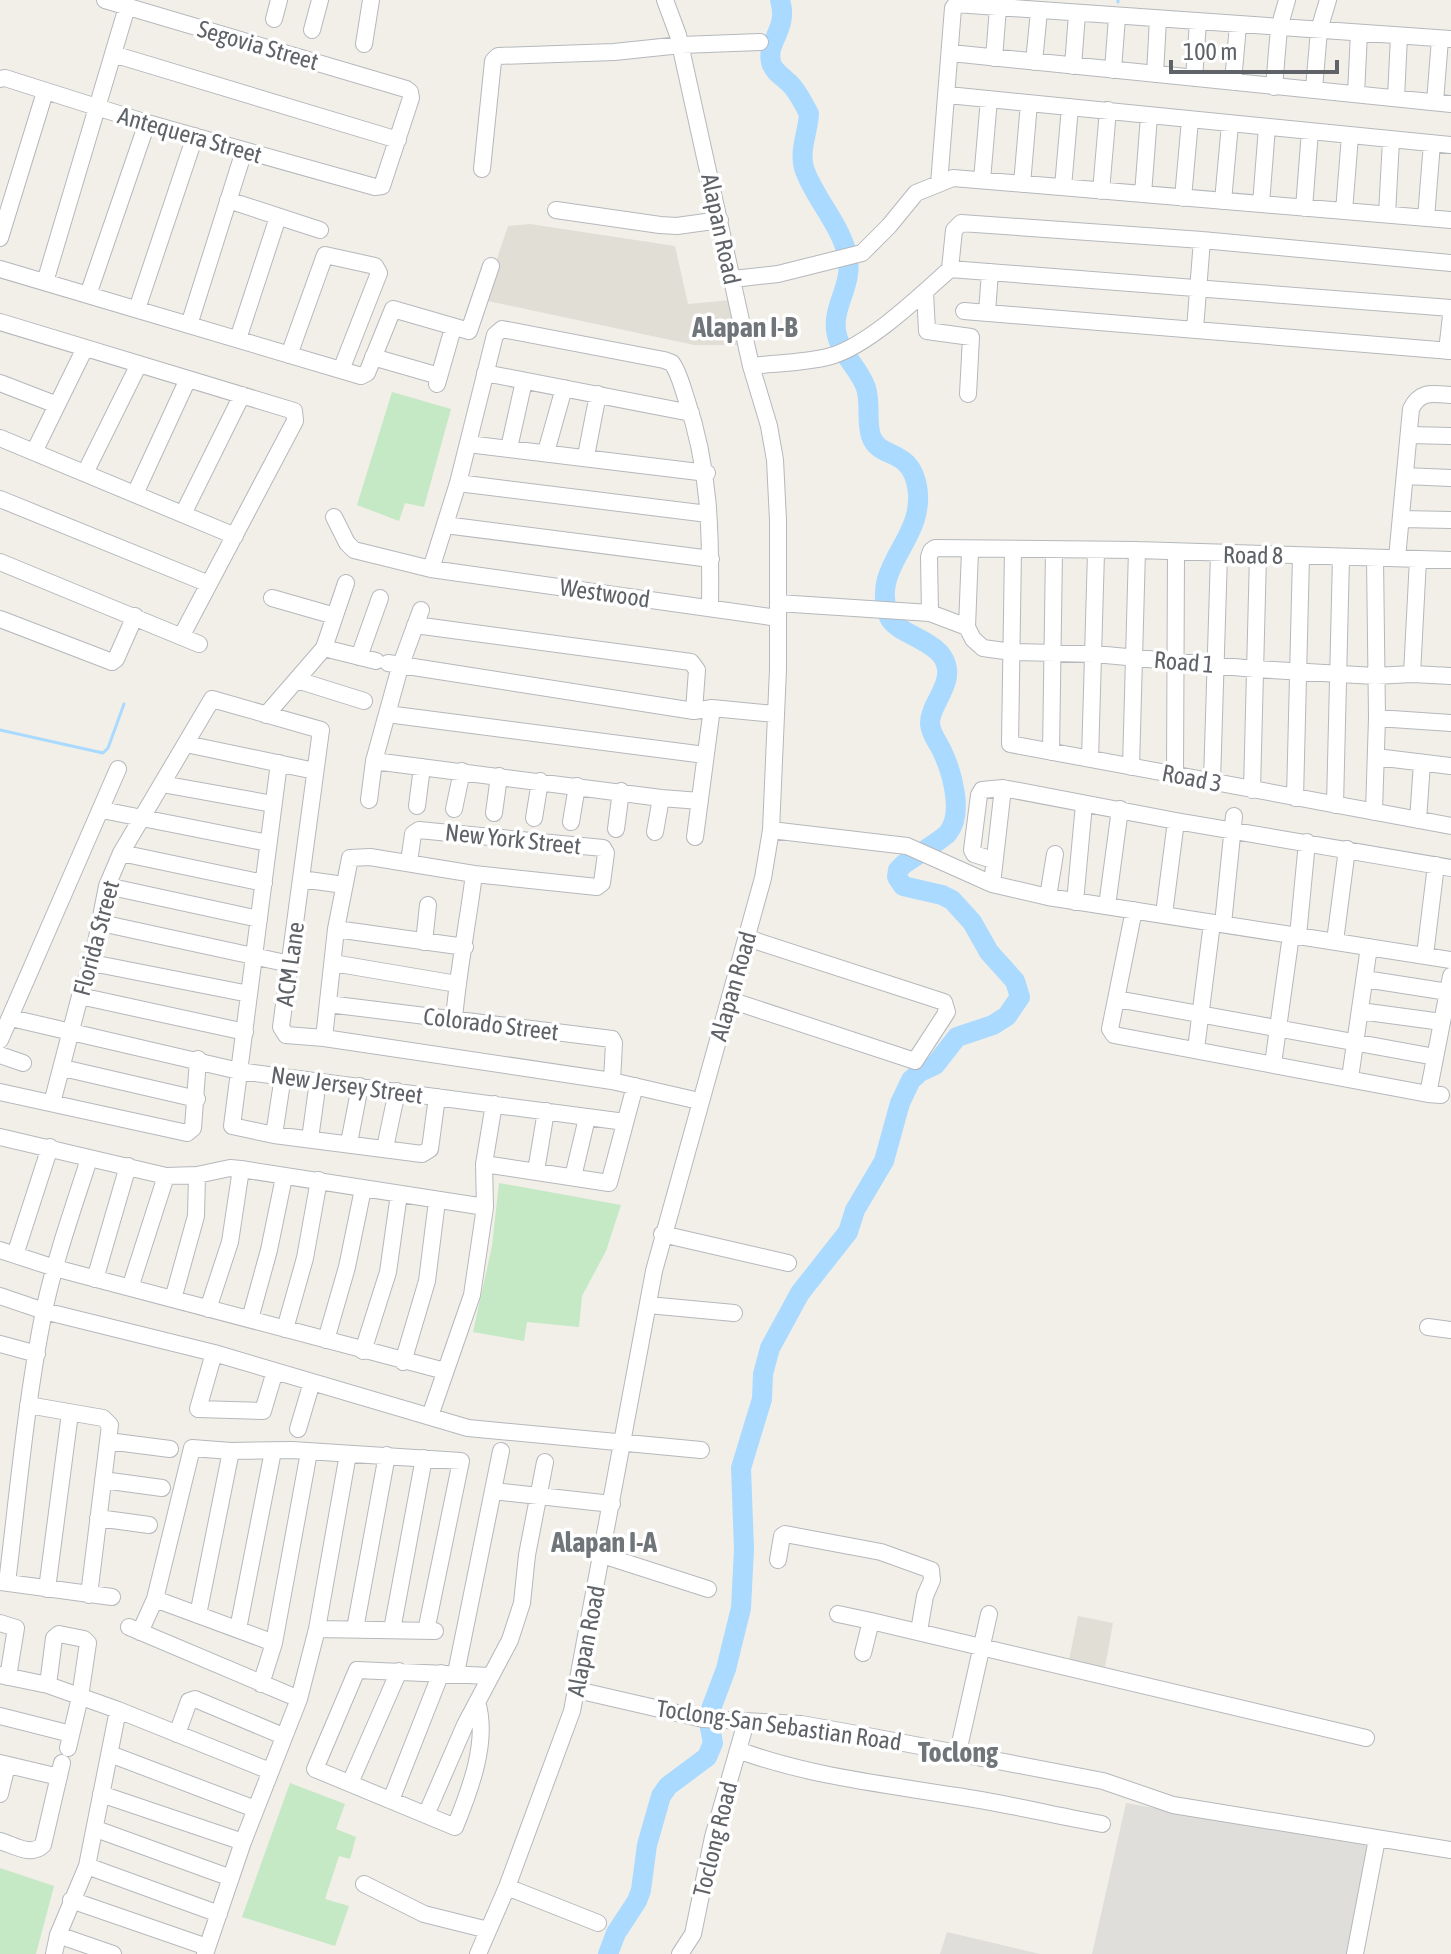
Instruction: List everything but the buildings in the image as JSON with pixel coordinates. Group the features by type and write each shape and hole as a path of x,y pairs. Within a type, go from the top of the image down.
{"street":[{"name":"Segovia Street","path":"105,0 410,92 411,98 398,140"},
{"path":"274,19 279,0"},
{"path":"312,30 320,0"},
{"name":"Alapan Road","path":"478,1954 507,1887 572,1711 662,1234 747,938 764,873 771,830 778,610 775,460 769,426 751,366 681,45 665,0"},
{"path":"1274,87 1279,28 1287,0"},
{"path":"1314,89 1319,30 1328,0"},
{"path":"364,44 367,1"},
{"path":"939,184 954,5 1446,39 1443,103 951,53"},
{"path":"45,282 127,7"},
{"path":"994,58 998,8"},
{"path":"1034,62 1039,11"},
{"path":"1073,66 1077,14"},
{"path":"1113,70 1117,17"},
{"path":"1155,74 1158,19"},
{"path":"1194,78 1198,22"},
{"path":"1233,82 1238,25"},
{"path":"1356,94 1359,33"},
{"path":"1396,98 1399,36"},
{"path":"482,169 495,58 760,42"},
{"path":"113,54 398,140"},
{"name":"Antequera Street","path":"0,79 375,187 382,186 398,140"},
{"path":"0,238 45,92"},
{"path":"948,95 1451,145"},
{"path":"982,180 989,99"},
{"path":"1022,184 1029,103"},
{"path":"1063,187 1070,107"},
{"path":"1101,191 1108,110"},
{"path":"1143,194 1149,116"},
{"path":"1183,198 1190,120"},
{"path":"88,295 147,123"},
{"path":"1223,201 1230,124"},
{"path":"1261,204 1267,127"},
{"path":"1304,208 1310,131"},
{"path":"137,309 195,136"},
{"path":"1344,211 1350,136"},
{"path":"1387,214 1391,140"},
{"path":"1426,218 1432,143"},
{"path":"189,325 244,151"},
{"path":"733,279 778,274 862,253 916,193 953,178 1451,220"},
{"path":"228,200 320,230"},
{"path":"556,210 660,225 677,226 720,220"},
{"path":"238,339 278,217"},
{"path":"751,366 829,357 851,349 905,310 950,269 954,230 961,223 1202,240 1451,263"},
{"path":"1195,329 1202,240"},
{"path":"289,355 325,255 375,266 379,273 341,370"},
{"path":"0,269 364,375 393,309 453,328 466,331 471,328 491,266"},
{"path":"950,269 1451,308"},
{"path":"987,312 990,272"},
{"path":"925,292 927,331 971,337 968,394"},
{"path":"964,311 1449,351 1451,316"},
{"path":"0,322 294,411 296,415 182,635"},
{"path":"373,357 437,381 453,328"},
{"path":"431,569 458,483 498,330 672,363 691,413 707,473 710,607"},
{"path":"34,452 85,348"},
{"path":"85,473 139,364"},
{"path":"485,373 691,413"},
{"path":"135,494 188,379"},
{"path":"509,448 524,381"},
{"path":"0,383 57,405"},
{"path":"546,452 564,388"},
{"path":"586,456 598,394"},
{"path":"1397,558 1411,409 1416,399 1425,394 1451,395"},
{"path":"183,514 242,395"},
{"path":"1409,435 1451,436"},
{"path":"0,438 235,536"},
{"path":"468,444 707,473"},
{"path":"1405,476 1451,478"},
{"path":"458,483 708,514"},
{"path":"0,499 209,584"},
{"name":"Westwood","path":"334,517 354,550 431,569 710,607 778,610 874,608"},
{"path":"1401,519 1451,520"},
{"path":"445,525 711,559"},
{"name":"Road 8","path":"930,613 931,551 935,548 970,551 1137,550 1451,560"},
{"path":"1012,652 1013,550"},
{"path":"1131,767 1137,550"},
{"path":"967,627 970,551"},
{"path":"1051,752 1054,551"},
{"path":"1090,759 1096,552"},
{"path":"1175,775 1176,553"},
{"path":"1212,782 1219,554"},
{"path":"1252,790 1258,555"},
{"path":"1295,798 1301,556"},
{"path":"1335,805 1341,557"},
{"path":"1374,812 1377,718 1375,558"},
{"path":"1412,674 1418,559"},
{"path":"0,562 199,644"},
{"path":"266,715 324,648 346,583"},
{"path":"272,598 335,616"},
{"path":"359,657 380,598"},
{"name":"Road 1","path":"874,608 930,613 967,627 973,639 983,648 1012,652 1095,654 1255,669 1375,676 1451,676"},
{"path":"0,619 112,662 135,616"},
{"path":"369,800 374,761 387,714 388,664 418,618 691,662 697,670 694,711"},
{"path":"324,648 388,664 694,711 712,708 775,714"},
{"name":"Road 3","path":"1012,652 1010,744 1451,826"},
{"path":"297,680 364,701"},
{"name":"ACM Lane","path":"212,699 321,730 281,1027 286,1035 612,1081 699,1101"},
{"name":"Florida Street","path":"52,1103 80,996 92,963 107,886 121,853 212,699"},
{"path":"695,837 712,708"},
{"path":"387,714 705,755"},
{"path":"1377,718 1451,723"},
{"path":"186,744 315,771"},
{"path":"1376,757 1451,766"},
{"path":"374,761 700,801"},
{"path":"279,763 232,1126 274,1135 422,1154 430,1149 437,1097"},
{"path":"1418,820 1422,763"},
{"path":"417,806 422,767"},
{"path":"0,1040 118,769"},
{"path":"454,809 462,771"},
{"path":"494,813 499,776"},
{"path":"534,818 540,781"},
{"path":"162,784 273,804"},
{"path":"571,822 577,786"},
{"path":"992,884 1003,788 1176,821 1234,822 1307,842 1444,867 1425,955"},
{"path":"616,829 621,791"},
{"path":"655,832 661,798"},
{"path":"1075,902 1084,804"},
{"path":"1107,906 1120,809"},
{"path":"102,810 268,843"},
{"path":"1164,914 1176,821"},
{"path":"1196,1049 1234,822"},
{"name":"New York Street","path":"344,885 350,858 355,856 474,874 597,887 602,883 606,853 603,848 419,830 413,834 409,862"},
{"path":"771,830 907,846 992,884 1048,897 1451,960"},
{"path":"1273,1064 1307,842"},
{"path":"1335,941 1347,849"},
{"path":"121,853 264,883"},
{"path":"1048,897 1055,854"},
{"path":"454,1019 474,874"},
{"path":"301,879 344,885 324,1038"},
{"path":"107,886 259,919"},
{"path":"424,942 428,905"},
{"path":"1134,910 1110,1029 1114,1035 1434,1094 1435,1057 1449,984 1365,979"},
{"path":"101,923 290,964"},
{"path":"336,929 465,947"},
{"path":"730,1000 915,1061 947,1012 944,1002 747,938"},
{"path":"1350,1078 1369,947"},
{"path":"92,963 249,994"},
{"path":"333,963 457,984"},
{"path":"80,996 245,1032"},
{"path":"1117,999 1435,1057"},
{"name":"Colorado Street","path":"328,1004 612,1039 612,1081"},
{"path":"1360,1011 1442,1022"},
{"name":"New Jersey Street","path":"11,1018 198,1059 239,1071 625,1122"},
{"path":"0,1055 23,1063"},
{"path":"0,1092 187,1133 193,1128 198,1059"},
{"path":"63,1068 197,1099"},
{"path":"274,1135 283,1076"},
{"path":"310,1139 318,1081"},
{"path":"349,1143 360,1086"},
{"path":"484,1164 609,1183 635,1086"},
{"path":"385,1148 397,1091"},
{"path":"430,1416 472,1295 485,1207 484,1164 494,1104"},
{"path":"536,1171 546,1111"},
{"path":"573,1177 587,1118"},
{"path":"0,1137 166,1176 241,1169 485,1207"},
{"path":"50,1147 8,1252 95,1279 445,1371"},
{"path":"89,1159 44,1311 3,1583 112,1597"},
{"path":"95,1279 128,1166"},
{"path":"208,1309 230,1242 241,1169"},
{"path":"173,1299 196,1216 197,1175"},
{"path":"130,1288 166,1176"},
{"path":"250,1319 269,1250 284,1177"},
{"path":"285,1329 305,1258 319,1180"},
{"path":"326,1340 347,1267 363,1189"},
{"path":"363,1351 388,1272 399,1194"},
{"path":"403,1362 427,1281 437,1201"},
{"path":"662,1234 788,1263"},
{"path":"0,1296 44,1311 214,1353 468,1428 701,1450"},
{"path":"648,1305 734,1313"},
{"path":"1428,1327 1451,1330"},
{"path":"0,1344 37,1354"},
{"path":"214,1353 198,1409 263,1411 275,1371"},
{"path":"298,1429 312,1382"},
{"path":"28,1405 108,1420 110,1425 89,1595"},
{"path":"47,1589 70,1413"},
{"path":"108,1441 170,1449"},
{"path":"299,1699 135,1630 155,1599 192,1448 387,1455 461,1461 430,1631 317,1629"},
{"path":"198,1615 231,1451"},
{"path":"238,1629 273,1451"},
{"path":"391,1800 449,1673 501,1451"},
{"path":"261,1684 274,1643 309,1452"},
{"path":"71,1900 206,1950 255,1809 299,1699 317,1629 348,1454"},
{"path":"355,1629 387,1455"},
{"path":"392,1630 424,1458"},
{"path":"426,1815 477,1702 510,1640 522,1603 527,1555 545,1462"},
{"path":"103,1480 162,1488"},
{"path":"493,1491 612,1504"},
{"path":"98,1518 149,1525"},
{"path":"778,1560 785,1534 881,1552 931,1570 932,1580 925,1596 919,1631"},
{"path":"602,1555 708,1589"},
{"path":"155,1599 274,1643"},
{"path":"838,1614 1366,1738"},
{"path":"958,1752 989,1614"},
{"path":"863,1653 871,1621"},
{"path":"8,1625 4,1676 48,1685 270,1771"},
{"path":"0,1841 31,1851 43,1845 80,1697 88,1643 84,1639 56,1635 48,1685"},
{"path":"477,1702 482,1717 478,1754 455,1827 315,1769 357,1670 490,1676"},
{"path":"350,1783 399,1671"},
{"name":"Toclong-San Sebastian Road","path":"577,1690 711,1720 801,1724 958,1752 1113,1784 1173,1805 1451,1850"},
{"path":"177,1734 192,1699 283,1736"},
{"path":"54,1954 71,1900 87,1866 118,1710"},
{"path":"0,1716 65,1755"},
{"name":"Toclong Road","path":"681,1954 693,1934 713,1837 746,1722"},
{"path":"738,1750 768,1761 839,1777 1102,1824"},
{"path":"110,1754 255,1809"},
{"path":"0,1794 3,1764 65,1755"},
{"path":"101,1794 243,1842"},
{"path":"96,1829 231,1878"},
{"path":"1355,1954 1377,1839"},
{"path":"87,1866 219,1914"},
{"path":"364,1884 424,1914 488,1930"},
{"path":"507,1887 598,1923"},
{"path":"58,1935 113,1954"}],"shaded area":[{"path":"530,224 675,246 688,304 731,300 738,345 694,345 483,300 508,226"},
{"path":"1078,1616 1113,1623 1105,1667 1069,1660"},
{"path":"1126,1803 1369,1846 1347,1954 1092,1954"},
{"path":"947,1932 1040,1954 940,1954"}],"green space":[{"path":"392,392 451,409 424,507 405,503 399,521 357,505"},
{"path":"499,1183 621,1205 606,1251 582,1296 579,1327 527,1322 524,1341 473,1332 492,1246"},
{"path":"290,1783 345,1804 336,1829 356,1837 350,1859 339,1856 325,1899 349,1906 335,1946 242,1917"},
{"path":"0,1868 54,1886 36,1954 0,1954"}],"waterway":[{"path":"608,1954 616,1933 641,1890 647,1845 661,1796 668,1786 707,1757 713,1743 708,1717 726,1669 741,1608 744,1549 741,1468 762,1399 763,1374 770,1348 800,1293 848,1232 855,1210 884,1161 900,1103 911,1080 935,1065 957,1037 993,1025 1007,1016 1020,997 1015,981 989,952 972,922 952,900 903,886 897,877 898,870 904,864 948,833 953,825 956,804 953,781 930,724 945,683 946,665 937,650 898,627 889,617 886,582 914,522 918,505 917,486 908,465 881,448 871,436 866,388 838,339 837,312 849,269 848,260 841,236 804,168 803,148 809,114 795,89 772,66 770,54 782,19 780,0"},
{"path":"0,730 103,753 108,748 124,704"}],"district":[{"name":"Alapan I-B","path":"745,327"},
{"name":"Alapan I-A","path":"604,1542"},
{"name":"Toclong","path":"958,1752"}]}
